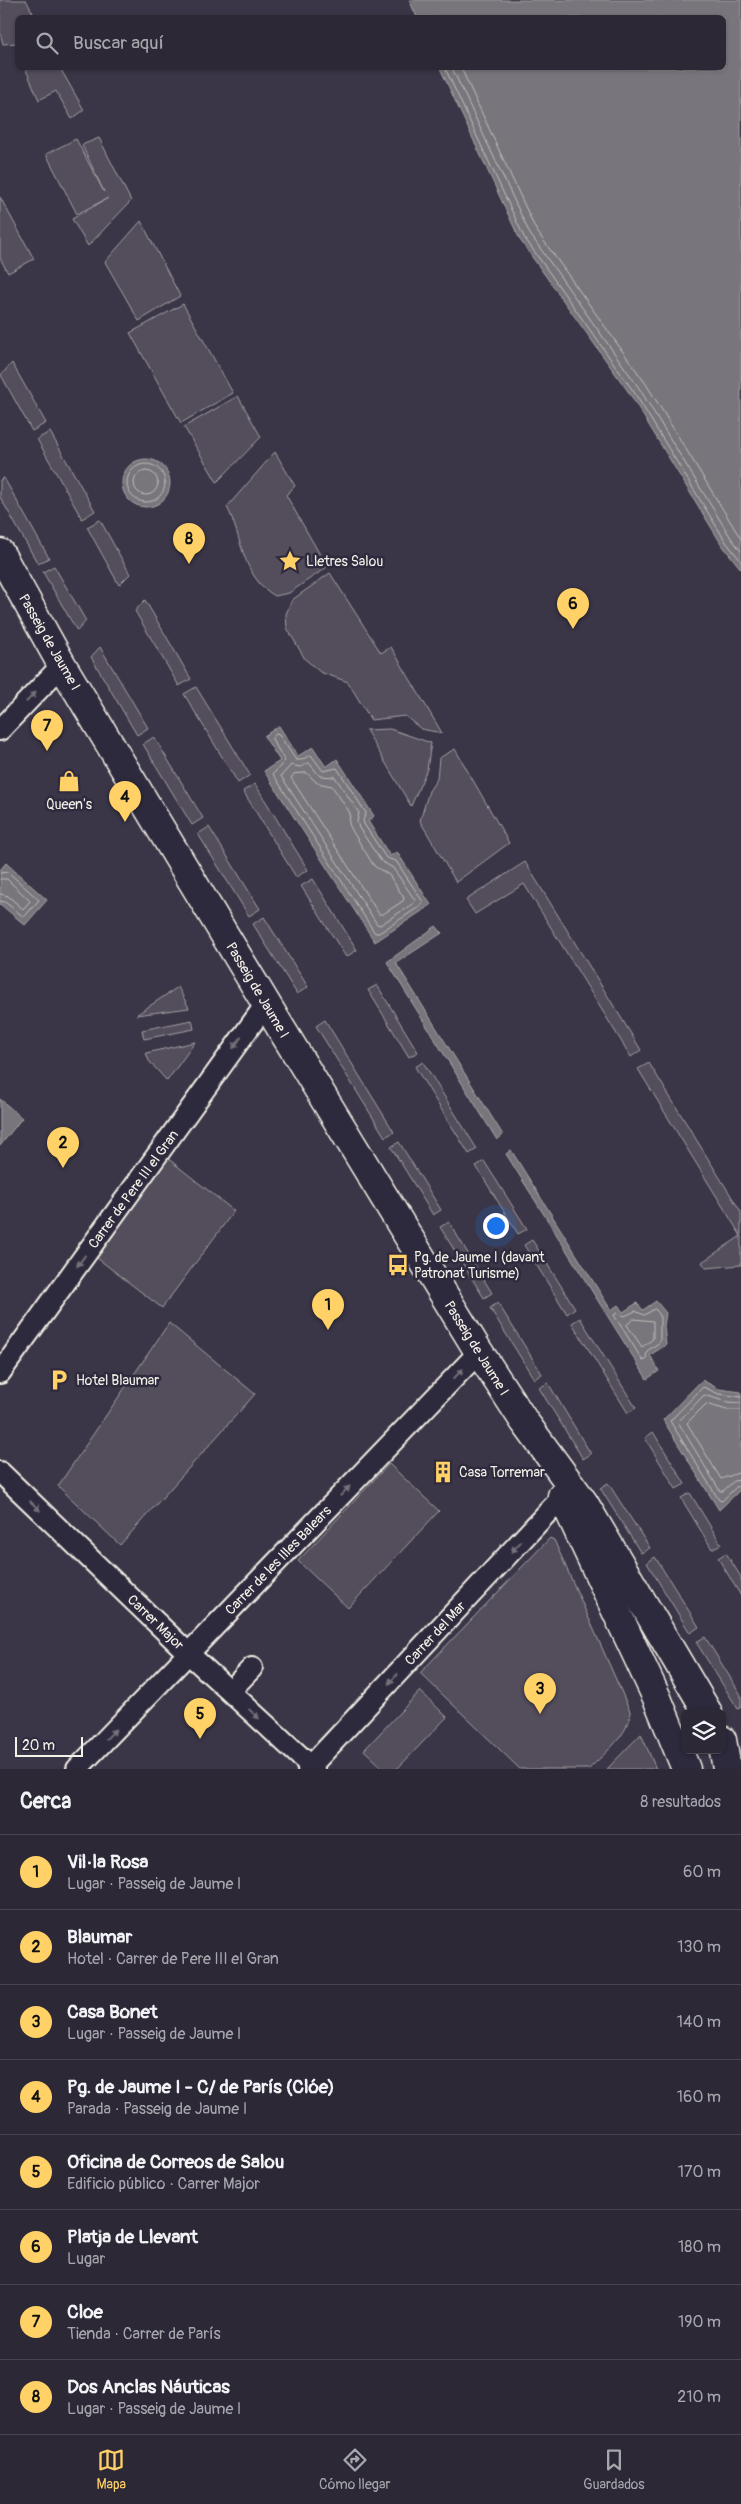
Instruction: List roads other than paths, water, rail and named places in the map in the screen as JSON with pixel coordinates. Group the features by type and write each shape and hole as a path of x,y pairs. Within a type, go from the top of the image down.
{"street":[{"name":"Passeig de Jaume I","path":"0,553 62,664 266,1004 479,1352 524,1422 584,1503 706,1708"},
{"path":"0,730 62,664"},
{"name":"Carrer de Pere III el Gran","path":"0,1373 266,1004"},
{"name":"Carrer de les Illes Balears","path":"77,1769 479,1352"},
{"name":"Passeig de Jaume I","path":"524,1422 562,1507 657,1698 686,1769"},
{"name":"Carrer Major","path":"0,1472 311,1768"},
{"name":"Passeig de Jaume I","path":"562,1507 571,1503 585,1517 604,1560 631,1612 663,1663 706,1708"},
{"path":"562,1507 674,1769"},
{"name":"Carrer del Mar","path":"311,1768 562,1507"},
{"path":"230,1692 252,1668"},
{"path":"724,1754 727,1769"}],"water":[{"path":"409,0 741,0 741,569 722,545 630,394 520,240 441,70 726,70 726,15 416,15"},
{"path":"146,459 155,461 163,466 168,474 170,483 168,492 163,500 155,505 146,507 137,505 129,500 124,492 122,483 124,474 129,466 137,461"},
{"path":"279,726 298,756 313,747 326,767 337,759 374,816 368,821 390,856 397,852 431,905 375,942 264,771 280,761 264,736"},
{"path":"6,863 47,900 25,925 0,904 0,870"},
{"path":"436,926 442,933 396,963 503,1135 497,1140 387,962"},
{"path":"0,1099 22,1118 0,1146"},
{"path":"511,1150 611,1310 618,1305 623,1312 637,1303 643,1310 656,1301 666,1313 664,1326 666,1345 650,1355 659,1371 647,1379 506,1154"},
{"path":"702,1380 719,1389 741,1392 741,1489 719,1510 663,1420"}],"place":[{"name":"Lletres Salou","path":"290,561"},
{"name":"Dos Anclas Náuticas","path":"189,564"},
{"name":"Platja de Llevant","path":"573,629"},
{"name":"Cloe","path":"47,751"},
{"name":"Queen's","path":"69,781"},
{"name":"Pg. de Jaume I - C/ de París (Clóe)","path":"125,822"},
{"name":"Blaumar","path":"63,1168"},
{"name":"Pg. de Jaume I (davant Patronat Turisme)","path":"398,1265"},
{"name":"Vil·la Rosa","path":"328,1330"},
{"name":"Hotel Blaumar","path":"59,1380"},
{"name":"Casa Torremar","path":"443,1472"},
{"name":"Casa Bonet","path":"540,1714"},
{"name":"Oficina de Correos de Salou","path":"200,1739"}]}
